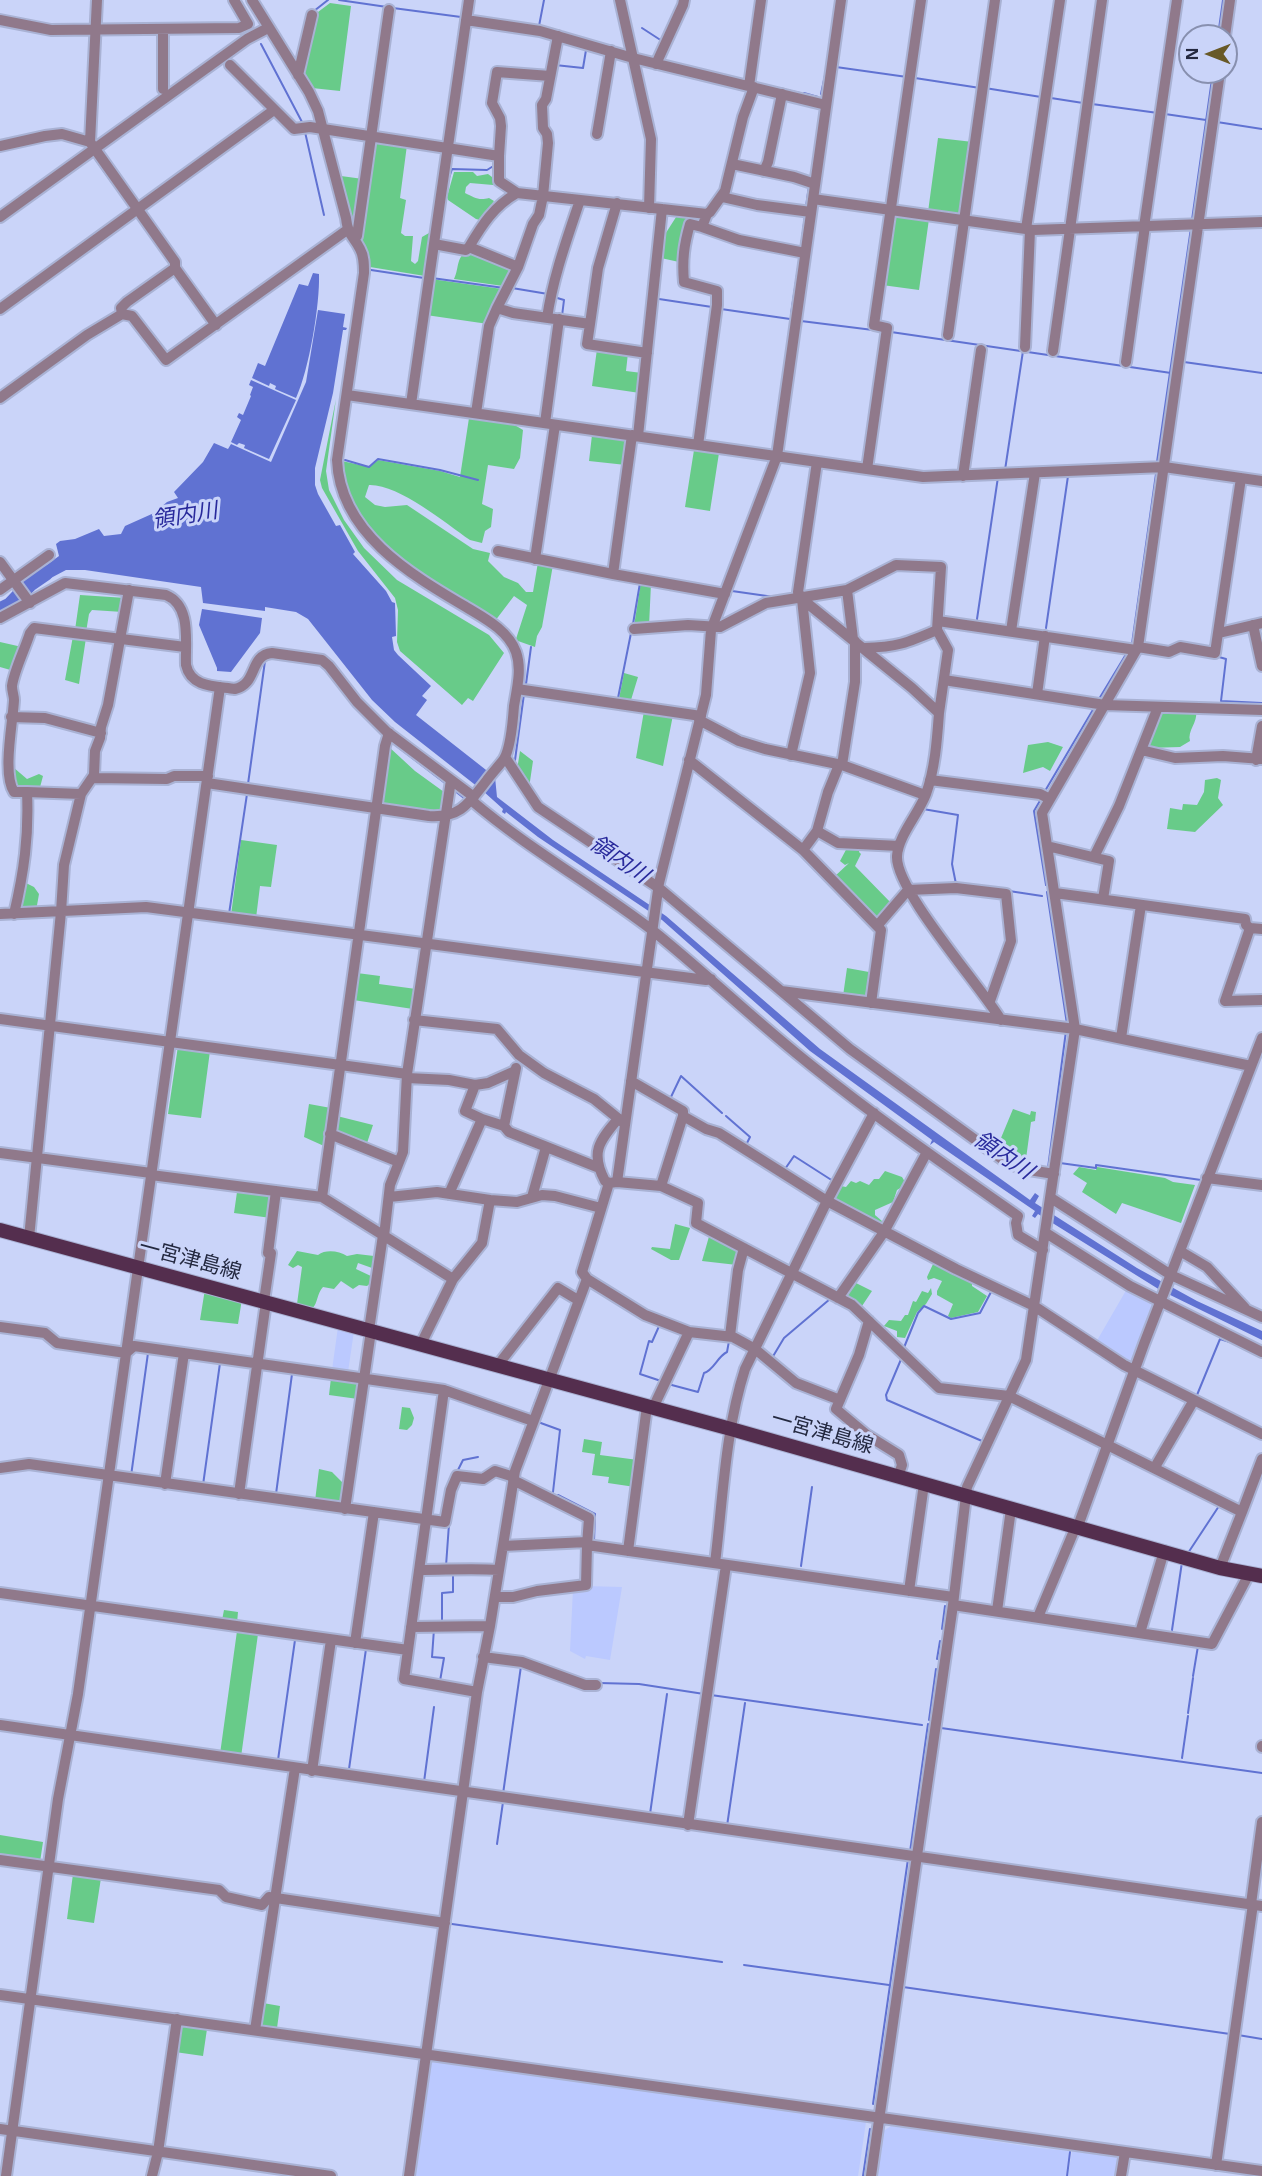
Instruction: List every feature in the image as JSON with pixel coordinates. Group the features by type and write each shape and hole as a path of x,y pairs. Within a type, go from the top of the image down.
{"main road":[{"name":"一宮津島線","path":"0,1230 731,1429 1220,1568 1256,1575"}],"street":[{"path":"92,146 97,0"},
{"path":"0,20 51,30 227,29 248,24 234,0"},
{"path":"93,778 167,779 174,776 207,779 376,808 444,817 467,806 505,757 517,689 518,661 511,642 505,634 401,566 378,547 345,499 338,480 338,460 364,259 350,234 318,111 252,0"},
{"path":"411,404 468,0"},
{"path":"620,0 651,139 649,208"},
{"path":"656,64 684,0"},
{"path":"702,227 707,214 722,197 732,164 742,117 752,86 761,0"},
{"path":"840,1400 796,1383 755,1349 730,1336 689,1332 645,1315 587,1280 582,1272 601,1208 613,1182 621,1121 631,1081 658,892 706,695 713,627 777,456 841,0"},
{"path":"867,469 887,328 874,325 921,0"},
{"path":"948,335 995,0"},
{"path":"1025,347 1028,230 1060,0"},
{"path":"1053,351 1102,0"},
{"path":"1126,362 1178,0"},
{"path":"1227,24 1230,0"},
{"path":"350,234 357,236 389,10"},
{"path":"298,75 312,15"},
{"path":"466,20 540,31 656,64 826,105"},
{"path":"0,217 92,146 247,39 268,28"},
{"path":"163,29 163,89"},
{"path":"476,413 489,326 518,267 533,224 539,215 548,143 547,134 543,128 542,105 546,99 558,36"},
{"path":"597,134 611,51"},
{"path":"230,65 294,129 310,126 499,156"},
{"path":"550,76 497,72 492,103 500,118 501,126 499,180 517,193 707,214"},
{"path":"871,2176 953,1601 967,1487 1026,1360 1075,1029 1042,813 1137,648 1218,84"},
{"path":"765,171 782,94"},
{"path":"0,309 138,211 274,110"},
{"path":"0,146 45,135 62,134 92,146 175,262 175,268 216,325"},
{"path":"732,164 815,184"},
{"path":"434,244 466,250 482,224 495,209 517,193"},
{"path":"722,197 757,205 811,212"},
{"path":"813,199 1028,230 1262,222"},
{"path":"548,318 555,276 580,200"},
{"path":"617,204 598,268 587,345 647,353"},
{"path":"613,574 647,353 662,209"},
{"path":"698,445 717,291 684,282 683,248 690,224 739,240 805,253"},
{"path":"0,398 95,330 122,314 132,316 166,360 350,234"},
{"path":"469,247 518,267"},
{"path":"122,314 121,309 127,302 175,268"},
{"path":"496,308 590,324"},
{"path":"536,559 559,319"},
{"path":"963,476 981,350"},
{"path":"347,395 923,477 1164,468 1262,481"},
{"path":"817,462 798,592 802,599 939,713"},
{"path":"1011,631 1035,473"},
{"path":"857,643 894,647 938,626 1011,631 1169,652 1180,647 1215,653 1241,478"},
{"path":"498,550 725,594"},
{"path":"0,590 49,555"},
{"path":"0,562 28,600"},
{"path":"634,629 687,625 720,627 766,603 847,590 896,565 941,567 938,626 948,650 930,780 925,795 899,846 897,857 908,890 933,927 990,1001 1001,1020"},
{"path":"0,618 28,600 64,583 129,590 166,595 176,600 183,609 186,665 191,678 202,684 235,689 247,684 253,674 255,663 264,654 272,653 322,660 357,702 389,733 451,780 475,795 491,817 652,928 810,1065 927,1152 1018,1215 1016,1223 1018,1235 1043,1250"},
{"path":"29,1238 64,865 81,794 94,775 95,751 129,590"},
{"path":"803,850 817,831 828,792 841,765 855,682 857,643 847,590"},
{"path":"790,755 810,673 802,599"},
{"path":"1219,633 1257,624 1262,666"},
{"path":"81,794 15,792 5,786 14,700 12,686 30,633 34,628 185,647"},
{"path":"1037,694 1045,636"},
{"path":"944,680 1105,705 1262,710"},
{"path":"6,2176 58,1799 90,1606 220,687"},
{"path":"517,689 700,718 739,741 790,755 841,765 925,795"},
{"path":"1094,857 1119,806 1158,707"},
{"path":"11,717 45,718 100,733"},
{"path":"1141,750 1175,758 1222,756 1259,759 1262,726"},
{"path":"322,1197 376,808 389,733"},
{"path":"505,757 538,807 658,892 850,1049 1006,1162 1023,1169 1054,1174"},
{"path":"689,760 803,850 881,930 871,1003"},
{"path":"345,1509 388,1197 390,1185 403,1152 407,1076 414,1020 451,780"},
{"path":"930,780 1040,794 1050,799"},
{"path":"14,914 27,846 27,792"},
{"path":"817,831 838,843 899,846"},
{"path":"1047,846 1109,861 1103,899"},
{"path":"877,926 908,890 956,888 1006,894 1011,941 990,1001"},
{"path":"1055,892 1245,919 1246,925 1250,928 1262,929"},
{"path":"1121,1038 1141,905"},
{"path":"0,914 146,907 646,973 711,979"},
{"path":"1250,928 1225,1001 1262,1000"},
{"path":"781,991 1075,1029 1251,1066"},
{"path":"0,1019 475,1085 488,1083 515,1071"},
{"path":"414,1020 497,1029 519,1055 544,1073 594,1099 621,1121"},
{"path":"1038,1617 1077,1526 1207,1178 1262,1038"},
{"path":"504,1126 519,1055"},
{"path":"631,1081 683,1111 661,1186"},
{"path":"475,1085 465,1111 504,1126 509,1132 597,1167"},
{"path":"688,1825 720,1564 731,1429 739,1390 755,1349 791,1273 874,1113"},
{"path":"683,1116 706,1129 719,1133 827,1201 884,1232 1034,1306 1124,1365 1262,1434"},
{"path":"449,1194 482,1119"},
{"path":"621,1121 599,1141 597,1167 604,1181 661,1186 698,1203 696,1223 852,1305 939,1388 1009,1396 1242,1512"},
{"path":"330,1134 399,1162"},
{"path":"532,1197 546,1147"},
{"path":"838,1298 884,1232 927,1152"},
{"path":"0,1153 322,1197 453,1279"},
{"path":"1207,1178 1262,1185"},
{"path":"239,1494 258,1364 276,1191"},
{"path":"388,1197 437,1192 517,1202 542,1195 555,1196 601,1208"},
{"path":"1051,1199 1170,1277 1262,1317"},
{"path":"421,1344 453,1279 482,1243 490,1200"},
{"path":"1046,1232 1130,1286 1262,1352"},
{"path":"730,1336 738,1270 744,1248"},
{"path":"1180,1251 1207,1267 1247,1310"},
{"path":"409,2176 477,1692 495,1597 513,1479 533,1420 587,1280"},
{"path":"498,1365 558,1288 578,1300"},
{"path":"869,1321 859,1355 836,1409 867,1435 899,1455 902,1465 898,1477"},
{"path":"0,1327 45,1333 57,1343 126,1353 134,1346 444,1390 533,1420"},
{"path":"628,1551 650,1407 689,1332"},
{"path":"165,1484 184,1353"},
{"path":"444,1390 404,1679 477,1692"},
{"path":"1155,1467 1194,1400"},
{"path":"1220,1568 1262,1459"},
{"path":"0,1468 29,1464 445,1522 451,1490 457,1476 483,1479 495,1471 589,1518 586,1585 513,1597 495,1597"},
{"path":"909,1591 924,1484"},
{"path":"997,1611 1011,1509"},
{"path":"355,1643 374,1512"},
{"path":"503,1546 587,1544 909,1591 997,1611 1212,1644 1256,1575"},
{"path":"1140,1633 1164,1551"},
{"path":"419,1570 466,1568 499,1570"},
{"path":"0,1593 408,1650"},
{"path":"411,1627 490,1626"},
{"path":"312,1771 331,1640"},
{"path":"483,1657 522,1662 585,1685 596,1685"},
{"path":"0,1725 1255,1905"},
{"path":"255,2030 295,1768"},
{"path":"1215,2165 1255,1905 1262,1822"},
{"path":"0,1860 219,1890 226,1897 262,1905 269,1897 445,1923"},
{"path":"0,1995 1262,2171"},
{"path":"152,2176 158,2152 177,2019"},
{"path":"0,2129 331,2176"},
{"path":"1121,2176 1125,2152"}],"shaded area":[{"path":"1128,1287 1156,1302 1134,1365 1095,1344"},
{"path":"338,1327 354,1331 348,1372 332,1370"},
{"path":"585,1586 622,1587 610,1660 586,1656 585,1659 570,1651 573,1589"},
{"path":"431,2061 866,2122 858,2176 415,2176"},
{"path":"891,2126 1070,2151 1066,2176 876,2176 882,2132"},
{"path":"1072,2151 1116,2157 1120,2163 1118,2176 1068,2176"}],"green space":[{"path":"330,3 351,6 340,91 312,88 302,71 314,15"},
{"path":"938,138 973,142 962,215 928,212"},
{"path":"375,140 407,145 400,198 406,200 401,233 405,236 413,236 411,261 415,264 418,261 422,237 429,233 431,235 425,276 370,267 369,255 358,238"},
{"path":"454,172 473,172 477,176 488,174 496,180 493,185 470,183 466,187 465,193 476,198 489,198 494,201 480,220 448,200"},
{"path":"341,176 363,179 353,228 353,225"},
{"path":"678,214 688,217 679,262 661,258 662,239"},
{"path":"894,214 929,219 919,290 882,285"},
{"path":"471,250 513,268 503,286 454,279 460,258"},
{"path":"431,279 502,289 491,306 488,324 426,315"},
{"path":"597,349 628,353 626,371 642,373 640,393 592,386"},
{"path":"336,399 326,471 329,490 344,520 364,548 397,580 489,635 504,653 473,701 468,698 462,705 400,651 397,642 398,610 395,598 358,551 322,488 320,480"},
{"path":"469,418 513,424 523,430 520,458 514,469 488,465 482,504 493,509 491,527 485,531 482,543 470,540 408,497 394,491 381,486 369,485 365,497 375,505 385,507 407,505 473,549 490,553 488,561 504,577 518,583 526,592 533,592 538,562 553,565 542,627 535,647 516,639 527,605 514,596 495,621 430,581 390,550 372,532 357,512 345,486 342,461 369,467 378,460 440,471 460,477"},
{"path":"592,435 629,440 626,465 589,461"},
{"path":"694,450 719,453 710,511 685,507"},
{"path":"641,582 651,584 649,626 634,626"},
{"path":"80,595 126,598 123,612 92,610 89,614 86,632 75,630"},
{"path":"73,636 86,638 79,684 65,680"},
{"path":"0,642 22,647 14,671 0,667"},
{"path":"624,673 638,677 631,700 619,699"},
{"path":"644,711 673,715 663,766 636,758"},
{"path":"1159,711 1196,712 1190,741 1180,747 1147,748"},
{"path":"1048,742 1063,747 1050,771 1043,767 1023,773 1028,745"},
{"path":"389,747 415,771 444,792 442,811 379,803"},
{"path":"520,751 533,761 529,788 517,770"},
{"path":"13,767 27,779 39,774 43,776 39,791 16,790 12,786"},
{"path":"1217,778 1221,780 1218,798 1223,805 1195,832 1167,829 1170,808 1182,810 1183,804 1197,805 1204,792 1205,780"},
{"path":"241,840 277,845 271,887 260,886 256,918 231,915"},
{"path":"848,846 860,847 861,854 855,866 893,905 878,921 834,877 849,863 845,865 840,861"},
{"path":"24,882 34,887 39,894 36,911 19,912"},
{"path":"847,968 869,972 865,998 843,996"},
{"path":"357,973 380,976 379,984 416,989 413,1009 353,1000"},
{"path":"178,1046 210,1051 201,1118 168,1114"},
{"path":"309,1104 331,1108 324,1146 304,1137"},
{"path":"1013,1109 1030,1115 1031,1111 1036,1112 1035,1121 1031,1122 1025,1166 1017,1164 996,1150"},
{"path":"337,1116 373,1125 366,1146 335,1134"},
{"path":"1079,1167 1096,1170 1097,1167 1195,1185 1181,1223 1122,1203 1116,1214 1082,1192 1087,1183 1073,1174"},
{"path":"885,1171 902,1177 905,1182 897,1190 893,1202 875,1210 875,1215 882,1221 881,1224 835,1200 841,1186 846,1187 851,1181 856,1183 860,1181 869,1185 874,1179 879,1179"},
{"path":"237,1192 274,1197 271,1218 234,1213"},
{"path":"675,1224 690,1228 679,1260 671,1260 651,1249 652,1247 670,1249"},
{"path":"710,1233 740,1249 737,1265 702,1261"},
{"path":"297,1251 318,1255 332,1251 347,1256 357,1254 374,1256 376,1259 374,1267 358,1263 356,1269 373,1277 372,1282 367,1286 359,1285 353,1289 341,1281 334,1289 323,1287 312,1309 297,1304 302,1267 298,1265 293,1268 288,1265"},
{"path":"934,1262 972,1282 972,1286 987,1296 978,1312 951,1318 948,1316 953,1304 937,1295 942,1281 934,1278 928,1280 927,1277"},
{"path":"854,1282 872,1291 862,1306 846,1298"},
{"path":"931,1288 932,1294 917,1312 905,1338 897,1337 897,1331 884,1326 889,1320 901,1321 905,1315 908,1315 913,1301 916,1302 922,1291 928,1293"},
{"path":"205,1289 242,1299 238,1324 200,1320"},
{"path":"331,1378 361,1382 358,1399 329,1395"},
{"path":"402,1407 410,1408 414,1418 407,1430 399,1429"},
{"path":"584,1439 602,1442 600,1455 638,1460 635,1487 608,1483 609,1477 592,1475 595,1454 582,1452"},
{"path":"319,1469 332,1472 344,1484 341,1504 315,1501"},
{"path":"224,1610 238,1612 237,1623 222,1620"},
{"path":"237,1631 258,1634 241,1757 220,1754"},
{"path":"0,1835 43,1842 40,1862 0,1856"},
{"path":"73,1874 101,1878 94,1923 67,1919"},
{"path":"263,2003 280,2006 277,2028 260,2025"},
{"path":"179,2025 207,2029 203,2056 175,2052"}],"water":[{"path":"313,273 319,274 316,319 305,371 296,398 275,389 276,386 270,383 269,386 252,378 258,363 265,366 299,284 308,286"},
{"path":"318,310 345,314 343,327 347,328 343,330 333,393 315,468 315,485 336,526 340,525 355,552 353,554 395,603 396,636 392,637 394,650 431,686 422,696 427,700 416,715 495,777 497,797 553,840 666,916 820,1049 1030,1200 1035,1193 1039,1196 1035,1203 1137,1268 1197,1301 1262,1331 1262,1340 1160,1290 1038,1214 1035,1218 1032,1216 1035,1211 934,1142 930,1145 932,1140 810,1051 662,920 538,837 506,812 505,814 502,812 503,809 483,791 395,722 372,700 308,619 296,612 265,607 265,611 203,603 201,587 85,570 66,570 32,588 28,581 59,556 56,544 60,541 75,539 99,529 104,536 121,534 125,526 154,513 167,502 178,498 174,492 203,462 214,443 228,449 231,444 271,462 306,382"},
{"path":"251,380 296,400 269,459 244,448 245,445 231,442 241,420 237,417 239,413 243,415 251,396 253,387 249,385"},
{"path":"202,609 262,618 260,633 231,672 217,671 199,625"}],"waterway":[{"path":"314,11 328,0"},
{"path":"339,0 387,7"},
{"path":"539,26 544,0"},
{"path":"1220,24 1223,0"},
{"path":"393,8 461,17"},
{"path":"642,28 662,41"},
{"path":"261,44 302,122"},
{"path":"555,65 583,68 586,50"},
{"path":"821,94 827,66"},
{"path":"836,67 907,77"},
{"path":"915,78 980,88"},
{"path":"756,83 800,93"},
{"path":"1192,220 1211,84"},
{"path":"985,88 1041,97"},
{"path":"804,93 818,97"},
{"path":"1051,98 1083,103"},
{"path":"1092,104 1158,113"},
{"path":"1165,114 1206,120"},
{"path":"1217,122 1262,129"},
{"path":"305,132 324,215"},
{"path":"96,160 113,184"},
{"path":"448,181 452,169 487,170 495,165"},
{"path":"806,207 809,186"},
{"path":"801,247 805,215"},
{"path":"1157,462 1191,228"},
{"path":"791,314 800,255"},
{"path":"371,270 424,278"},
{"path":"432,278 504,288"},
{"path":"512,288 548,294"},
{"path":"554,297 564,300 562,316"},
{"path":"659,299 712,307"},
{"path":"721,309 790,319"},
{"path":"801,321 873,330"},
{"path":"891,332 1171,373"},
{"path":"1005,470 1023,351"},
{"path":"1184,362 1262,373"},
{"path":"345,460 369,467 378,459 440,470 478,480"},
{"path":"1132,644 1156,474"},
{"path":"1046,628 1068,476"},
{"path":"977,619 998,477"},
{"name":"領内川","path":"0,610 10,605 30,584 46,573"},
{"path":"633,624 640,583"},
{"path":"732,591 774,597"},
{"path":"618,698 631,633"},
{"path":"526,684 531,647"},
{"path":"1099,699 1128,651"},
{"path":"1219,657 1226,659 1221,701 1262,703"},
{"path":"248,784 265,661"},
{"path":"515,760 524,694"},
{"path":"1045,791 1094,708"},
{"path":"390,741 445,783"},
{"path":"455,791 464,798"},
{"path":"229,914 247,794"},
{"path":"1041,799 1034,811 1046,885"},
{"path":"474,809 481,815"},
{"path":"923,809 958,815 952,864 956,884"},
{"path":"1009,891 1042,896"},
{"path":"1047,892 1067,1024"},
{"path":"1048,1168 1066,1031"},
{"path":"670,1099 681,1076 722,1113"},
{"path":"726,1116 750,1137 746,1145"},
{"path":"779,1165 785,1169 794,1156 833,1181"},
{"path":"1060,1163 1096,1168 1096,1165 1201,1180"},
{"path":"903,1350 918,1313 924,1306 951,1319 980,1313 991,1292"},
{"path":"772,1358 784,1338 830,1299"},
{"path":"660,1324 652,1342 649,1341 640,1374 661,1381"},
{"path":"1197,1395 1220,1339 1233,1343"},
{"path":"668,1384 698,1392 704,1373 727,1352 729,1341 731,1341"},
{"path":"131,1476 148,1353"},
{"path":"902,1357 886,1395 887,1400 982,1441"},
{"path":"203,1485 220,1363"},
{"path":"276,1494 292,1374"},
{"path":"538,1394 542,1383"},
{"path":"532,1410 536,1399"},
{"path":"538,1422 560,1430 553,1492"},
{"path":"457,1472 463,1460 478,1457"},
{"path":"801,1566 812,1487"},
{"path":"558,1495 595,1514 594,1541"},
{"path":"1188,1553 1219,1506"},
{"path":"446,1566 449,1524"},
{"path":"1172,1630 1182,1562"},
{"path":"442,1622 442,1593 453,1592 453,1574"},
{"path":"963,1601 995,1606"},
{"path":"942,1629 945,1606"},
{"path":"434,1629 432,1657 444,1658 440,1681"},
{"path":"278,1760 295,1640"},
{"path":"937,1659 940,1641"},
{"path":"1193,1676 1198,1646"},
{"path":"349,1769 366,1649"},
{"path":"503,1794 521,1666"},
{"path":"929,1720 936,1669"},
{"path":"1188,1713 1193,1678"},
{"path":"599,1683 639,1684 704,1694"},
{"path":"650,1814 667,1694"},
{"path":"711,1695 922,1725"},
{"path":"727,1826 745,1703"},
{"path":"424,1782 434,1707"},
{"path":"1182,1758 1188,1716"},
{"path":"910,1852 928,1724"},
{"path":"941,1728 1262,1773"},
{"path":"497,1844 503,1802"},
{"path":"873,2104 908,1859"},
{"path":"452,1924 722,1962"},
{"path":"744,1965 889,1985"},
{"path":"903,1987 1230,2034"},
{"path":"1238,2035 1262,2039"},
{"path":"863,2176 870,2129"},
{"path":"1067,2176 1070,2152"}]}
